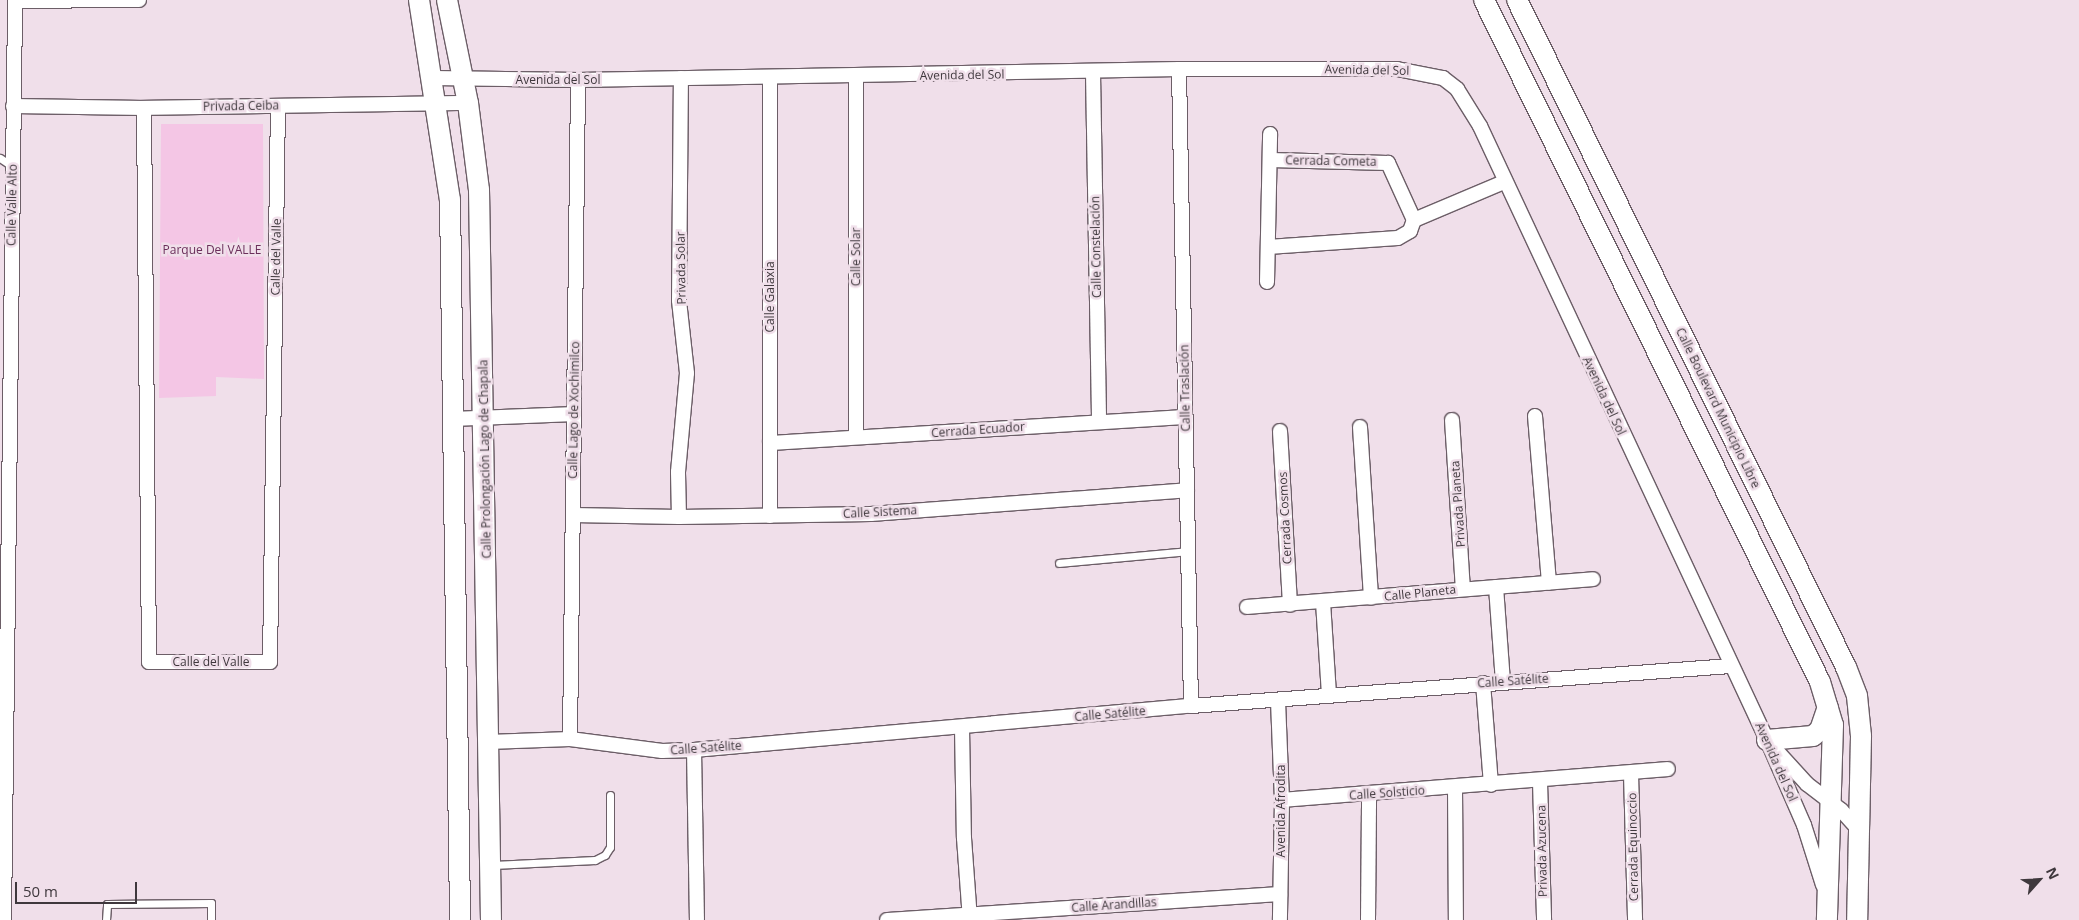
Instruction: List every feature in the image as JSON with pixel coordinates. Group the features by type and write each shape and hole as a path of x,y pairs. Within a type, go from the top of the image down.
{"main road":[{"path":"419,0 433,78 450,200 460,920"},
{"name":"Calle Prolongación Lago de Chapala","path":"447,0 464,80 479,190 491,920"},
{"path":"1484,0 1802,643 1829,705 1832,725 1828,914"},
{"name":"Calle Boulevard Municipio Libre","path":"1517,0 1846,667 1857,696 1861,736 1857,920"},
{"path":"1767,740 1813,736 1820,730 1829,705"}],"street":[{"path":"15,1 139,0"},
{"name":"Calle Valle Alto","path":"4,920 4,489 15,1"},
{"name":"Avenida del Sol","path":"433,78 464,80 856,78 1093,73 1179,69 1397,69 1443,78 1470,106 1767,740 1812,844 1828,914"},
{"name":"Calle Traslación","path":"1179,69 1191,706"},
{"name":"Calle Constelación","path":"1093,73 1099,422"},
{"name":"Calle Galaxia","path":"770,77 770,516"},
{"name":"Privada Solar","path":"679,517 678,472 688,373 679,300 681,78"},
{"name":"Calle Solar","path":"856,78 856,437"},
{"name":"Calle Lago de Xochimilco","path":"570,739 578,80"},
{"name":"Privada Ceiba","path":"13,106 144,108 468,104"},
{"name":"Calle del Valle","path":"144,108 149,662 270,662 278,106"},
{"name":"Cerrada Cometa","path":"1267,282 1270,134"},
{"name":"Cerrada Cometa","path":"1270,160 1388,163 1414,220"},
{"path":"1268,247 1398,238 1410,231 1414,220 1504,182"},
{"path":"453,418 574,414"},
{"path":"1535,416 1550,582"},
{"name":"Cerrada Ecuador","path":"770,443 1185,417"},
{"name":"Privada Planeta","path":"1452,420 1463,588"},
{"path":"1360,427 1371,598"},
{"name":"Cerrada Cosmos","path":"1280,431 1290,604"},
{"name":"Calle Sistema","path":"573,515 679,517 871,514 1187,490"},
{"name":"Calle Planeta","path":"1247,607 1371,598 1463,588 1593,579"},
{"path":"1496,587 1503,682"},
{"path":"1323,602 1329,695"},
{"name":"Calle Satélite","path":"488,742 570,739 662,751 694,750 962,728 1191,706 1731,666"},
{"path":"1483,683 1491,785"},
{"name":"Avenida Afrodita","path":"1278,701 1282,800 1280,920"},
{"path":"962,728 964,838 970,917"},
{"path":"1767,740 1807,784 1830,801 1859,830"},
{"path":"694,750 697,920"},
{"name":"Calle Solsticio","path":"1282,800 1540,782 1668,769"},
{"name":"Cerrada Equinoccio","path":"1631,774 1635,920"},
{"name":"Privada Azucena","path":"1540,782 1544,920"},
{"path":"1455,788 1456,920"},
{"path":"1368,920 1369,794"},
{"name":"Calle Arandillas","path":"888,920 970,917 1280,894"}],"lane":[{"path":"0,158 12,166"},
{"path":"1059,563 1188,551"},
{"path":"490,866 595,860 605,855 610,847 610,795"},
{"path":"106,920 107,904 211,904 211,920"}],"green space":[{"name":"Parque Del VALLE","path":"161,124 263,124 264,379 216,377 216,396 159,398"}]}
